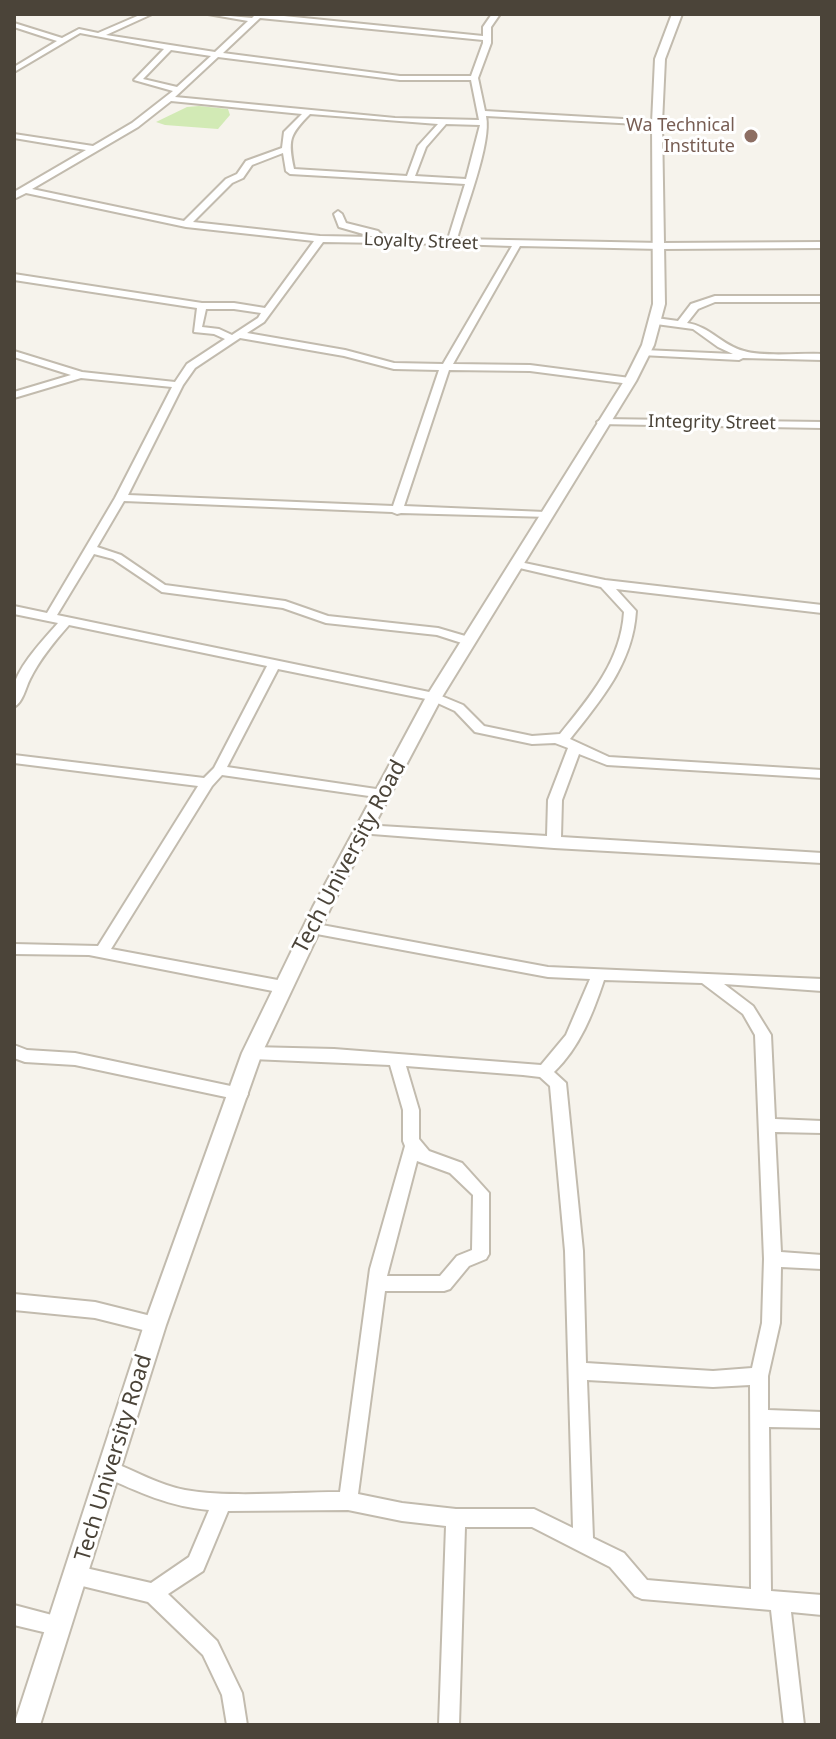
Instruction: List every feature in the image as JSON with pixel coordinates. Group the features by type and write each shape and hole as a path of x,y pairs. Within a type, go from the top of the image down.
{"street":[{"path":"100,35 148,14"},
{"path":"212,14 373,24 486,38"},
{"path":"451,244 467,182 479,151 483,118 474,78 487,43 487,27 496,14"},
{"name":"Tech University Road","path":"27,1725 155,1325 240,1094 252,1053 311,928 434,697 630,381 644,353 656,321 661,246 657,123 660,59 677,14"},
{"path":"14,196 95,149 169,99 257,17"},
{"path":"14,25 61,40"},
{"path":"14,70 39,58 61,40 79,31 169,48 400,78 474,78"},
{"path":"169,48 138,80 179,90"},
{"path":"169,99 443,123 483,118 657,123"},
{"path":"308,112 291,127 286,149 287,168 295,172 467,182"},
{"path":"411,177 422,146 443,123"},
{"path":"14,136 95,149"},
{"path":"186,224 229,181 240,176 249,163 286,149"},
{"name":"Loyalty Street","path":"25,190 186,224 320,239 451,244 822,245"},
{"path":"338,214 342,225 375,233 383,241"},
{"path":"49,619 121,498 178,385 191,366 268,311 320,239"},
{"path":"397,511 447,366 517,244"},
{"path":"14,277 202,306 234,306 268,311"},
{"path":"682,323 689,309 715,299 822,299"},
{"path":"202,306 197,330 345,353 394,366 530,368 630,381"},
{"path":"656,321 682,323 702,330 736,353 756,357"},
{"path":"644,353 822,357"},
{"path":"14,354 81,375 178,385"},
{"path":"14,395 81,375"},
{"name":"Integrity Street","path":"602,422 822,425"},
{"path":"121,498 545,515"},
{"path":"91,549 117,557 162,588 285,605 326,619 438,632 468,641"},
{"path":"515,564 605,584 822,609"},
{"path":"14,610 434,697 459,708 480,729 532,740 558,739 564,738 599,691 631,634 630,611 605,584"},
{"path":"14,703 17,691 39,656 65,622"},
{"path":"102,952 207,783 219,770 274,665"},
{"path":"558,739 607,761 822,774"},
{"path":"554,843 558,784 575,747"},
{"path":"14,759 207,783"},
{"path":"219,770 383,794"},
{"path":"364,830 822,858"},
{"path":"311,928 548,972 822,985"},
{"path":"14,949 102,952 283,987"},
{"path":"544,1072 560,1059 585,1017 599,973"},
{"path":"705,978 748,1010 763,1035 773,1259 771,1323 759,1376 759,1418 771,1601 794,1725"},
{"path":"14,1051 25,1056 75,1059 240,1094"},
{"path":"252,1053 544,1072 558,1083 574,1251 583,1541"},
{"path":"348,1501 377,1283 414,1144 411,1110 396,1060"},
{"path":"768,1125 822,1127"},
{"path":"377,1283 444,1284 463,1261 480,1254 481,1193 456,1168 423,1156 414,1144"},
{"path":"773,1259 822,1262"},
{"path":"14,1302 95,1310 155,1325"},
{"path":"577,1371 713,1379 759,1376"},
{"path":"759,1418 822,1420"},
{"path":"110,1470 152,1489 185,1499 222,1502 348,1501 402,1512 456,1518 534,1518 617,1560 642,1589 822,1605"},
{"path":"153,1593 196,1564 222,1502"},
{"path":"449,1725 456,1518"},
{"path":"77,1576 153,1593 210,1648 232,1693 237,1725"},
{"path":"14,1615 60,1626"}],"green space":[{"path":"187,107 228,109 230,115 218,129 156,122"}],"place":[{"name":"Wa Technical Institute","path":"751,136"}]}
